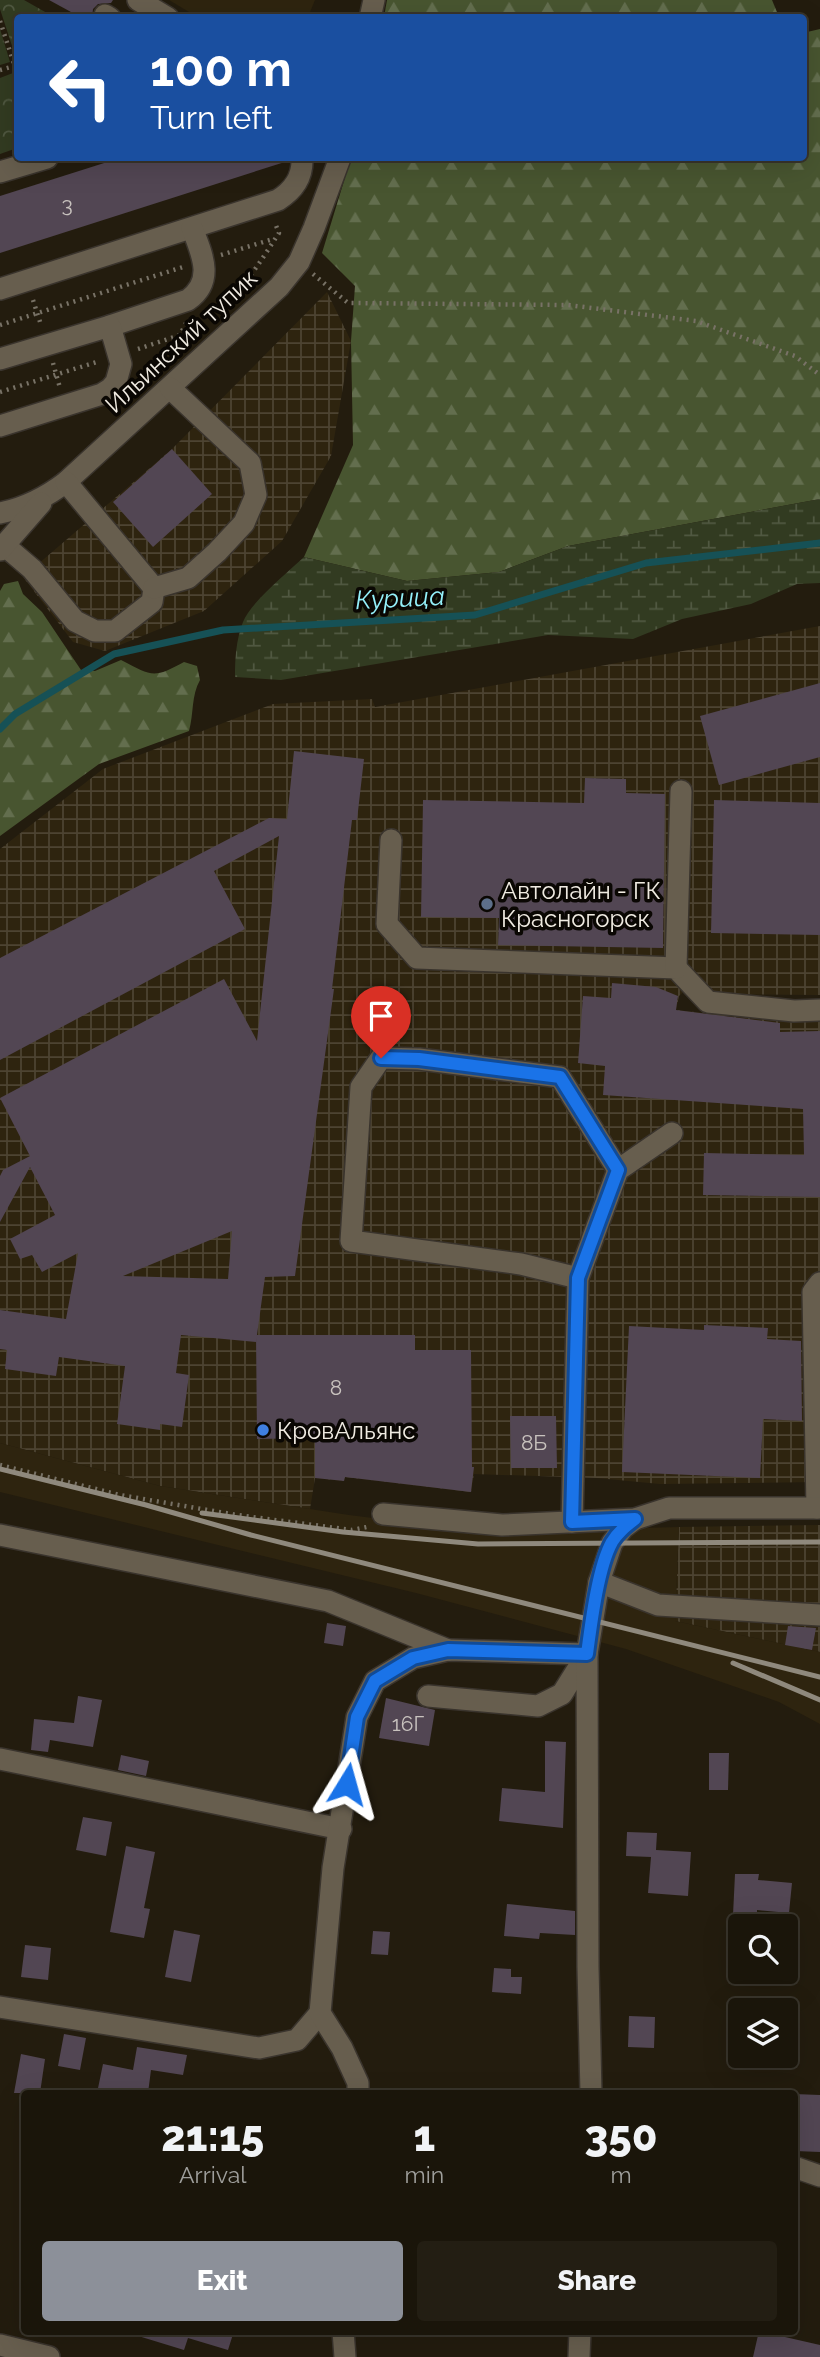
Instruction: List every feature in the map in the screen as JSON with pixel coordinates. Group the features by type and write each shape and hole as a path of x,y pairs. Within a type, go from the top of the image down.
{"street":[{"path":"138,0 161,14"},
{"path":"0,172 37,161"},
{"path":"0,289 269,204 287,195 295,186 301,175 302,161"},
{"name":"Ильинский тупик","path":"0,513 18,510 47,496 66,482 279,287 299,262 339,161"},
{"path":"0,359 190,299 201,287 204,279 204,261 192,228"},
{"path":"0,426 110,390 116,382 121,364 110,326"},
{"path":"154,588 188,578 217,552 244,523 256,495 250,463 170,388"},
{"path":"47,496 2,548 32,569 75,621 95,631 115,631 152,602 154,588 66,482"},
{"path":"676,968 681,791"},
{"path":"391,840 387,924 416,958 676,968 708,1002 794,1011 820,1010"},
{"path":"578,1278 521,1265 351,1241 361,1087 381,1058 419,1059 560,1077 618,1170"},
{"path":"572,1522 578,1278 618,1170 672,1133"},
{"path":"383,1514 502,1525 635,1519 669,1508 819,1508 813,1292 820,1283"},
{"path":"591,2090 587,1654 599,1582 611,1543 623,1528 635,1519"},
{"path":"0,1535 328,1601 448,1650"},
{"path":"599,1582 658,1605 820,1615"},
{"path":"0,2007 259,2048 297,2040 320,2013 328,1909 357,1717 375,1681 413,1658 448,1650 587,1654"},
{"path":"428,1696 538,1706 562,1694 587,1654"},
{"path":"0,1759 341,1829"},
{"path":"320,2013 342,2048 358,2083 358,2090"},
{"path":"798,2168 820,2176"},
{"path":"343,2335 345,2357"},
{"path":"579,2357 580,2335"},
{"path":"0,2345 49,2357"}],"path":[{"path":"0,21 14,60"},
{"path":"170,235 190,299"},
{"path":"0,325 275,239"},
{"path":"245,248 254,247 258,250 260,256 256,265"},
{"path":"299,262 348,303 568,304 696,321 795,356 820,375"},
{"path":"0,1465 120,1495 237,1515 352,1530 379,1526 383,1514"}],"shaded area":[{"path":"169,0 315,0 309,14 192,14"},
{"path":"327,292 351,341 331,456 282,541 204,611 105,651 73,642 23,577 172,449"},
{"path":"820,626 820,995 715,994 700,976 679,996 676,1010 780,1021 820,1020 820,1482 660,1484 597,1478 474,1474 471,1492 345,1477 344,1481 315,1478 310,1509 160,1486 0,1443 0,849 103,769 273,704 372,699 375,707"},
{"path":"0,1443 160,1486 349,1515 484,1532 679,1527 675,1621 820,1652 820,1724 779,1702 626,1649 416,1593 0,1492"},
{"path":"820,1525 820,1652 675,1621 679,1527"}],"green space":[{"path":"0,0 24,0 49,14 14,14 14,52 0,9"},
{"path":"387,0 772,0 778,14 385,14"},
{"path":"0,29 10,62 0,65"},
{"path":"820,29 820,499 568,546 499,572 407,581 304,557 353,445 351,341 355,286 322,253 350,161 807,161 807,32"},
{"path":"13,73 14,76 14,149 0,154 0,78"},
{"path":"820,499 820,583 797,584 751,604 682,619 633,639 548,635 281,680 235,677 237,643 247,614 270,588 304,557 407,581 499,572 568,546"},
{"path":"18,581 23,594 42,612 81,670 95,671 121,660 146,672 159,673 184,662 197,666 200,680 195,692 189,731 99,764 0,836 0,591 4,584"}],"building":[{"path":"49,0 113,0 111,3 98,4 92,14 75,14"},
{"path":"111,161 288,161 0,253 0,196"},
{"path":"172,449 212,494 153,547 113,502"},
{"path":"820,683 820,757 719,785 700,716"},
{"path":"294,751 364,759 357,820 352,820 334,989 295,1276 265,1277 256,1342 181,1335 176,1373 189,1375 182,1427 160,1424 160,1430 117,1424 125,1366 59,1357 56,1376 5,1369 7,1350 0,1349 0,1310 66,1319 78,1253 42,1272 32,1255 20,1259 10,1239 55,1215 30,1167 0,1222 0,1176 3,1170 30,1156 0,1098 224,979 257,1041 279,836 214,871 245,929 0,1060 0,958 269,818 287,819","holes":["232,1231 228,1279 123,1276"]},
{"path":"585,778 626,779 626,793 665,794 663,948 498,945 499,918 421,917 423,800 584,803"},
{"path":"714,800 820,803 820,935 711,933"},
{"path":"612,983 656,987 678,996 676,1010 780,1023 780,1032 820,1031 820,1197 703,1195 704,1153 804,1155 803,1109 603,1095 605,1066 578,1063 583,996 611,998"},
{"path":"704,1325 768,1328 767,1339 801,1341 802,1421 763,1419 760,1478 622,1472 629,1326 704,1330"},
{"path":"256,1335 415,1335 415,1350 471,1350 474,1467 471,1492 345,1477 344,1481 315,1478 315,1438 257,1439"},
{"path":"510,1416 556,1416 557,1468 511,1468"},
{"path":"327,1623 346,1626 343,1646 324,1643"},
{"path":"788,1626 816,1628 812,1650 785,1645"},
{"path":"78,1696 102,1700 93,1747 50,1740 48,1752 31,1750 34,1719 74,1723"},
{"path":"386,1698 435,1710 429,1746 379,1738"},
{"path":"545,1741 566,1742 563,1828 499,1821 502,1788 545,1792"},
{"path":"709,1753 729,1753 728,1790 709,1790"},
{"path":"121,1755 149,1761 146,1776 118,1770"},
{"path":"83,1817 112,1822 106,1856 76,1850"},
{"path":"627,1832 657,1833 656,1850 691,1852 688,1896 648,1893 651,1857 626,1856"},
{"path":"126,1846 155,1852 144,1908 150,1909 144,1938 110,1932"},
{"path":"735,1874 759,1874 758,1880 792,1883 789,1913 757,1910 757,1914 733,1914"},
{"path":"507,1904 575,1911 575,1935 540,1933 539,1939 504,1936"},
{"path":"174,1930 200,1935 191,1982 165,1977"},
{"path":"373,1931 390,1932 388,1955 371,1954"},
{"path":"25,1945 51,1948 48,1980 21,1977"},
{"path":"494,1968 511,1969 511,1977 522,1977 521,1994 492,1992"},
{"path":"629,2016 655,2017 654,2048 628,2047"},
{"path":"64,2034 86,2038 80,2070 58,2066"},
{"path":"137,2047 187,2055 183,2075 151,2070 148,2090 98,2090 103,2064 133,2070"},
{"path":"21,2054 45,2059 40,2090 21,2090 21,2093 14,2093"},
{"path":"798,2094 820,2095 820,2152 798,2151"},
{"path":"135,2335 233,2335 228,2350 188,2338 184,2350"},
{"path":"758,2335 776,2335 820,2345 820,2357 753,2357"}],"waterway":[{"name":"Курица","path":"0,729 15,714 114,654 223,630 475,615 646,563 820,543"}],"railway":[{"path":"0,1469 146,1505 251,1535 820,1677"},
{"path":"202,1513 343,1532 478,1544 820,1542"},
{"path":"733,1663 820,1700"}],"place":[{"name":"Автолайн - ГК Красногорск","path":"487,904"},
{"name":"КровАльянс","path":"263,1430"}],"route":[{"path":"347,1784 357,1717 375,1681 413,1658 448,1650 587,1654 599,1582 611,1543 623,1528 635,1519 572,1522 578,1278 618,1170 560,1077 419,1059 381,1058"}]}
